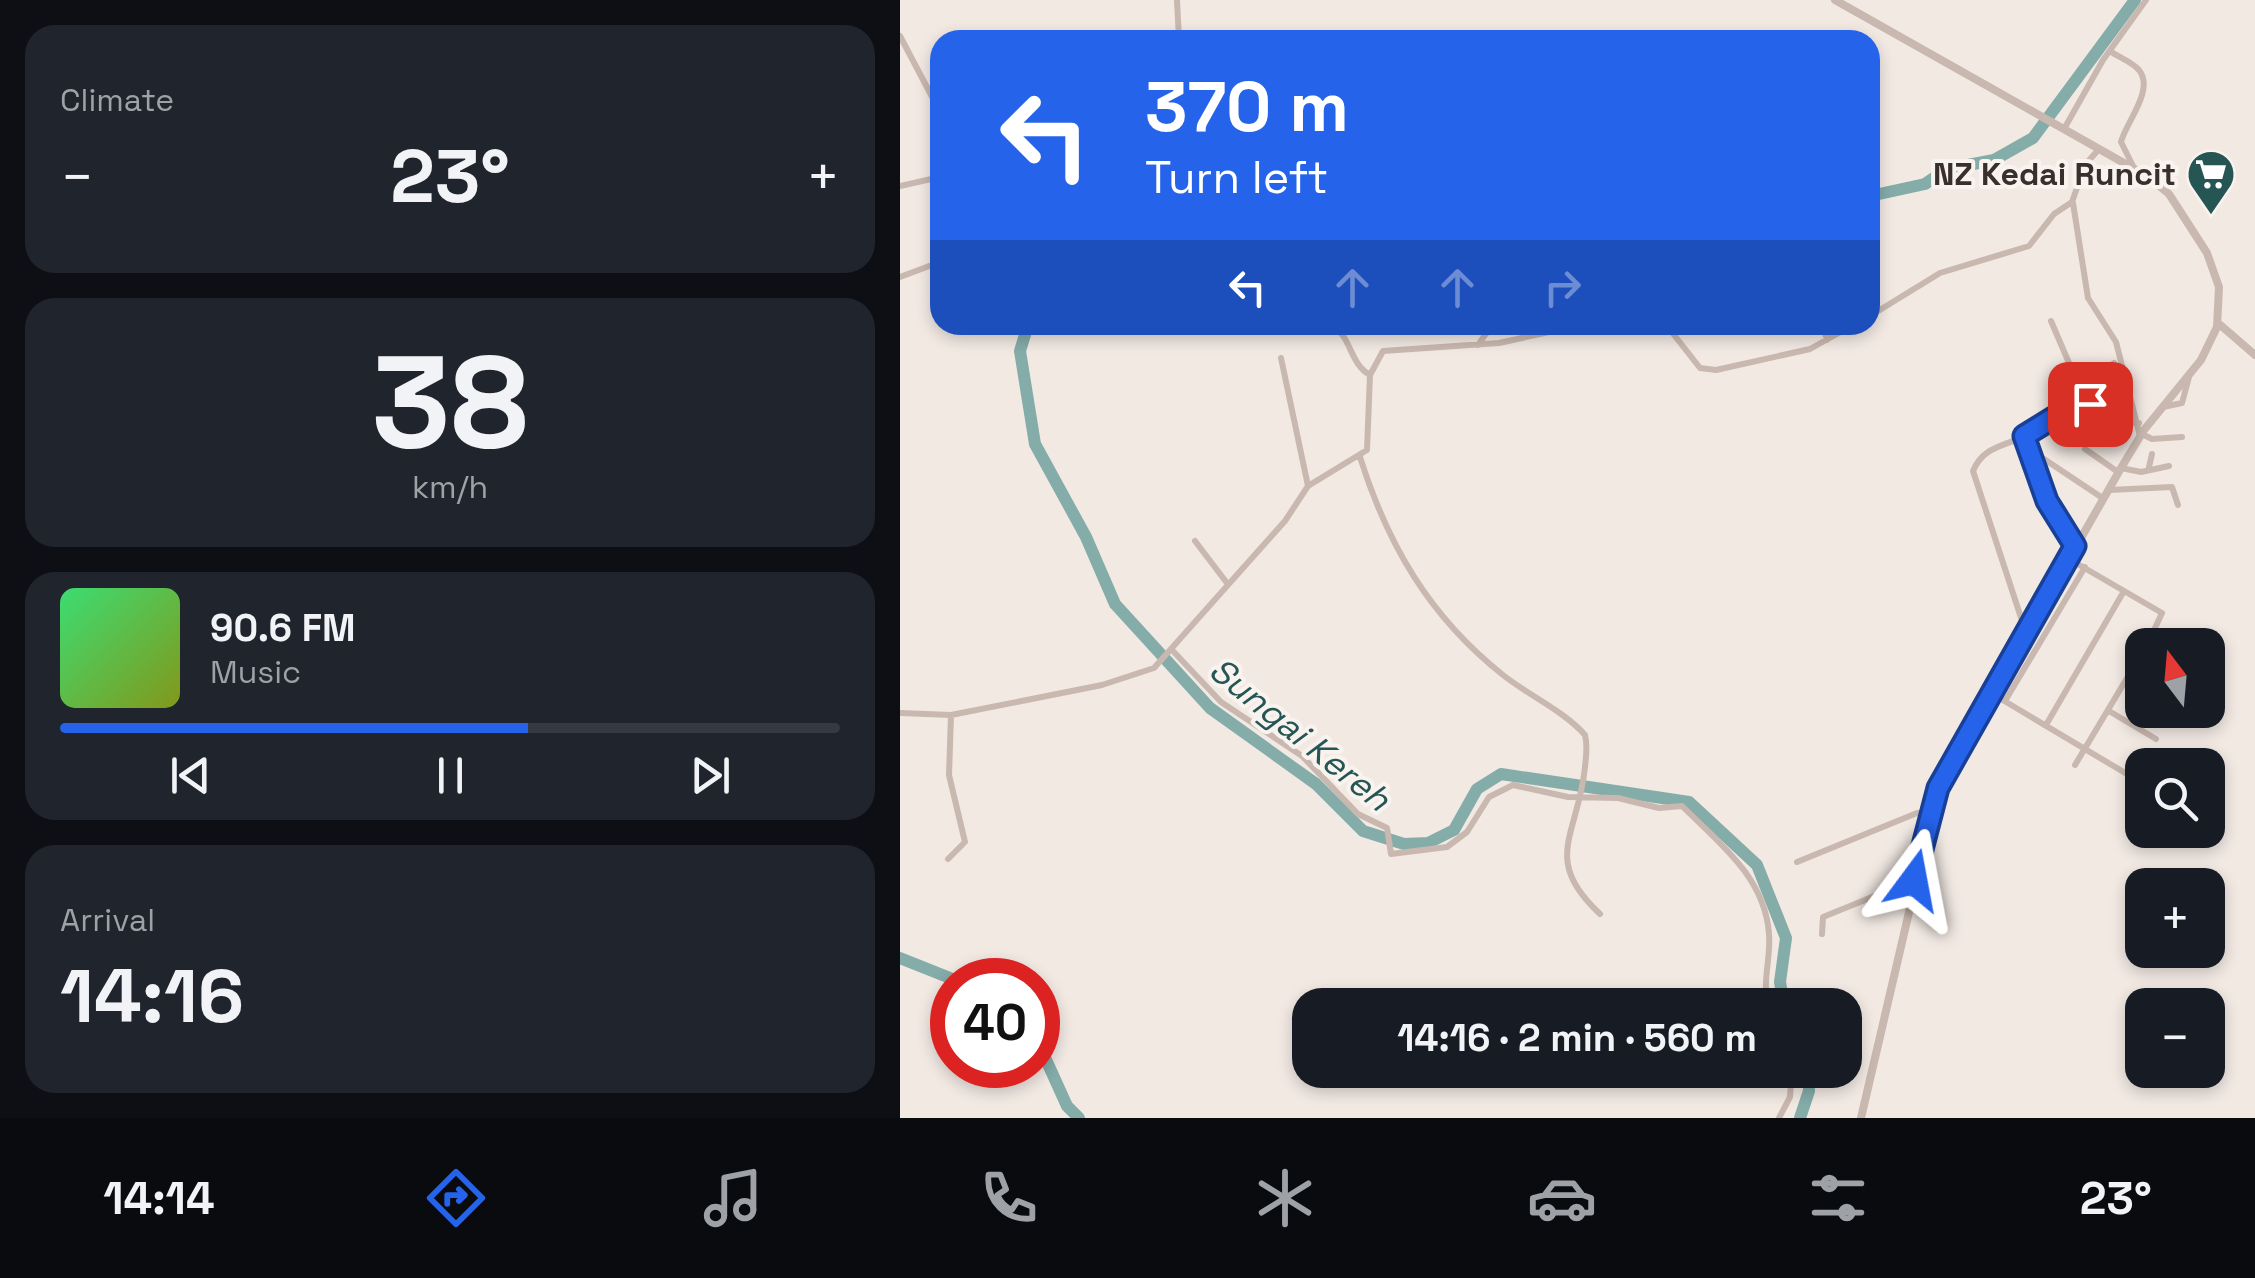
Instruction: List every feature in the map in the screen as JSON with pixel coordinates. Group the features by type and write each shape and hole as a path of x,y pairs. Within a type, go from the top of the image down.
{"street":[{"path":"1176,0 1178,30"},
{"path":"1835,0 2135,169 2169,194 2204,246 2219,287 2218,323 2189,377 2141,435 1942,780 1930,812 1861,1118"},
{"path":"2064,130 2110,51 2146,0"},
{"path":"900,36 930,93"},
{"path":"2110,51 2139,70 2143,79 2142,98 2121,142 2135,169"},
{"path":"2099,149 2085,165 2072,202 2088,298 2116,342 2141,435"},
{"path":"900,186 930,178"},
{"path":"1880,310 1940,273 2026,248 2054,214 2072,202"},
{"path":"900,277 930,266"},
{"path":"2050,321 2072,370 2092,372 2113,364"},
{"path":"2218,323 2255,355"},
{"path":"1344,335 1359,368 1370,375"},
{"path":"1478,345 1485,335"},
{"path":"900,713 950,715 1102,685 1161,663 1285,521 1308,486 1360,457 1369,444 1370,375 1383,351 1478,345 1533,335"},
{"path":"1674,335 1696,365 1709,370 1789,356 1836,335"},
{"path":"1826,335 1827,340"},
{"path":"2026,633 1973,474 1988,450 2024,436 2066,410 2093,403 2110,386 2118,352"},
{"path":"1280,358 1308,486"},
{"path":"2093,403 2112,421 2139,423"},
{"path":"2141,435 2152,439 2182,437"},
{"path":"2024,436 2047,501 2075,546"},
{"path":"2085,449 2120,470 2141,472 2150,467 2169,466"},
{"path":"2150,467 2152,454"},
{"path":"1360,457 1393,546 1448,626 1514,683 1583,732 1588,744 1566,869 1580,895 1600,914"},
{"path":"2034,461 2044,458 2106,494 2172,487 2178,505"},
{"path":"1196,541 1227,584"},
{"path":"2068,558 2162,615 2156,628"},
{"path":"2004,701 2084,566"},
{"path":"2046,726 2124,591"},
{"path":"1170,654 1221,702 1302,756 1358,814 1386,827 1391,835 1391,854 1448,847 1467,832 1489,797 1507,786 1582,789 1659,808 1680,806 1728,850 1747,874 1766,920 1768,988"},
{"path":"2074,764 2125,684"},
{"path":"1990,693 2125,773"},
{"path":"2109,710 2156,739"},
{"path":"948,859 965,842 949,775 950,715"},
{"path":"1797,862 1917,813 1930,812"},
{"path":"1822,934 1820,920 1826,915 1914,880"},
{"path":"1780,1118 1791,1088"}],"waterway":[{"name":"Sungai Kereh","path":"1880,194 1925,184 1947,169 1994,160 2033,138 2135,0"},
{"name":"Sungai Kereh","path":"1025,335 1020,351 1035,444 1086,537 1115,604 1210,708 1316,784 1363,831 1404,844 1428,843 1454,830 1477,789 1501,774 1689,802 1757,865 1786,938 1781,988"},
{"name":"Sungai Kereh","path":"900,958 930,970"},
{"name":"Sungai Kereh","path":"1059,1088 1067,1106 1079,1118"},
{"name":"Sungai Kereh","path":"1800,1118 1809,1088"}],"place":[{"name":"NZ Kedai Runcit","path":"2211,216"}],"route":[{"path":"1914,880 1938,788 2075,546 2047,501 2024,436 2066,410 2090,404"}]}
